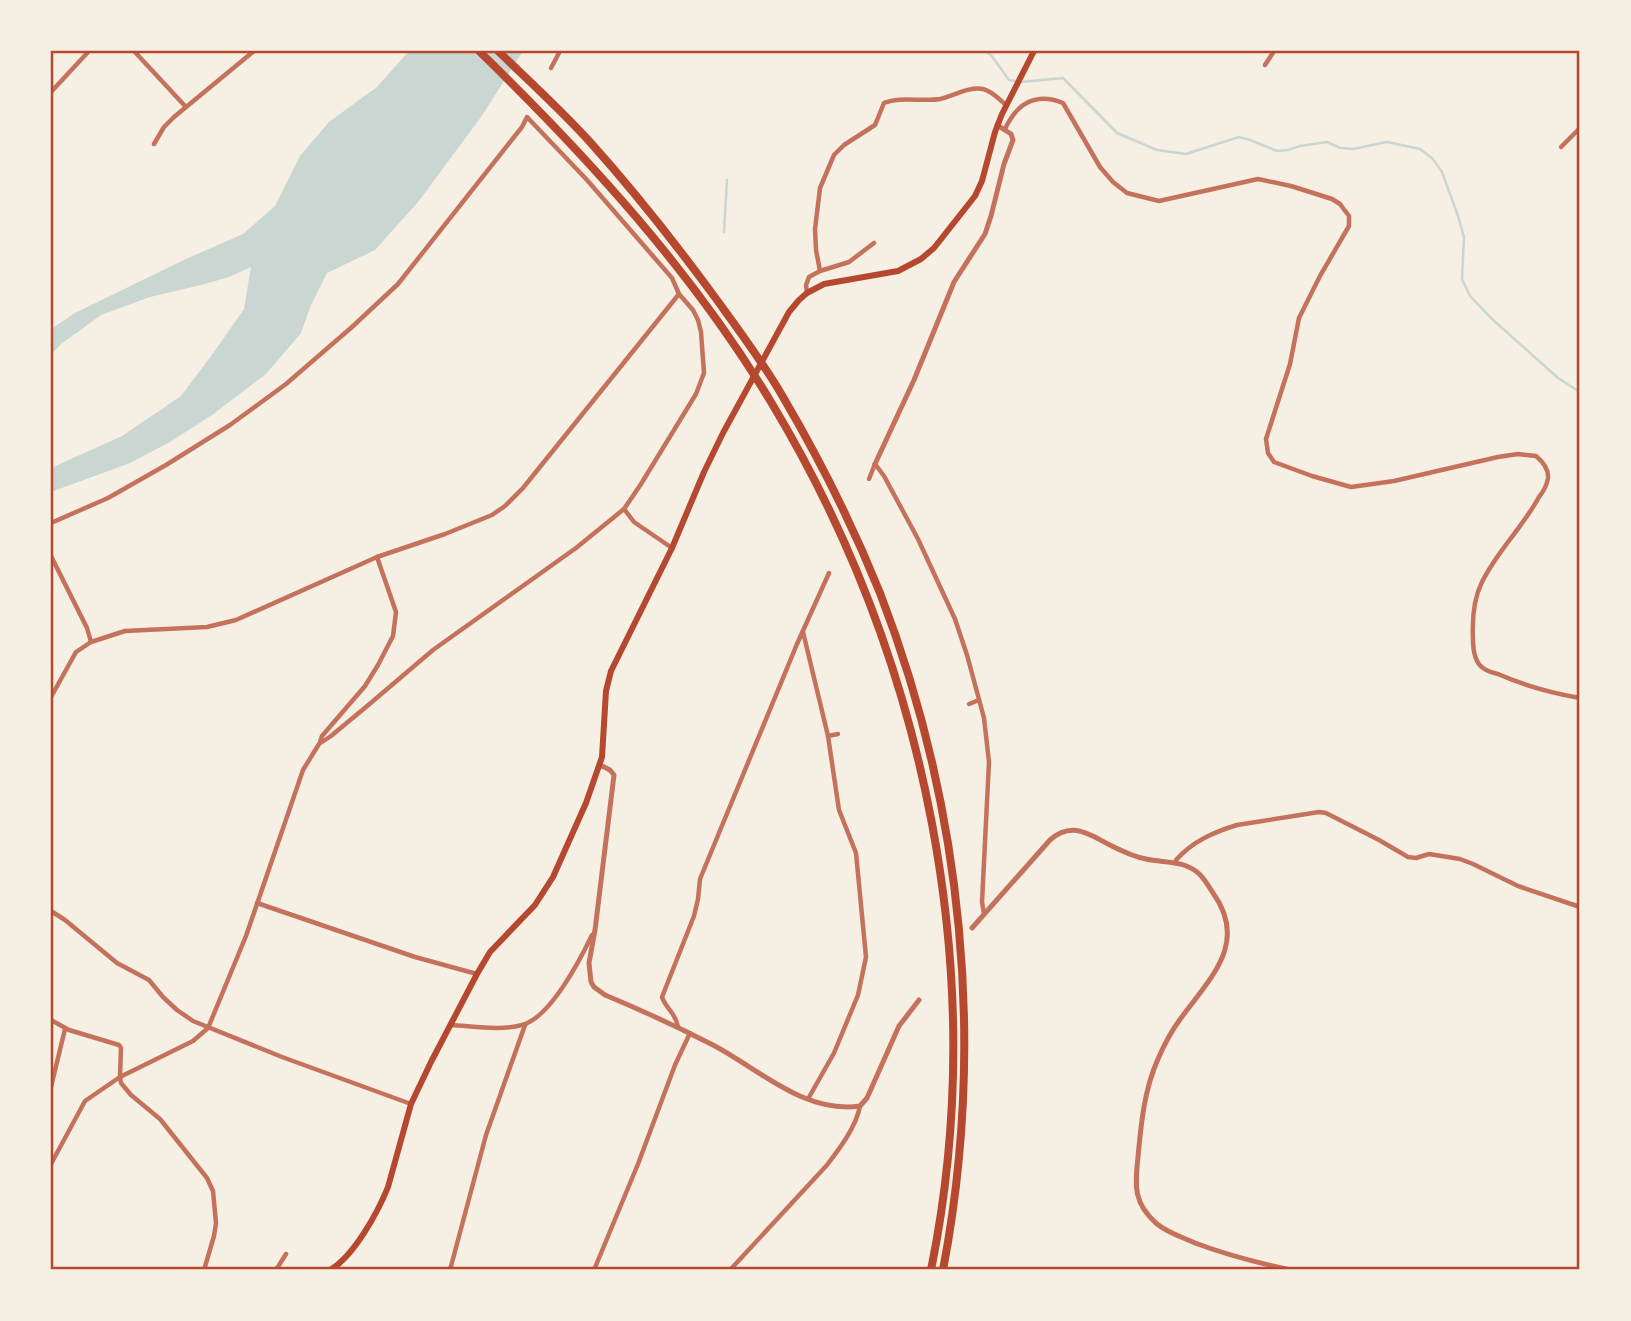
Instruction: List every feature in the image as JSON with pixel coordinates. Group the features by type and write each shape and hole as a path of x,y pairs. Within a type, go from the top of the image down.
{"highway":[{"path":"479,51 579,152 630,209 727,335 771,403 809,471 867,596 891,662 911,733 939,864 946,920 953,1045 951,1109 946,1174 930,1270"},
{"path":"498,51 588,141 639,199 690,262 737,327 782,395 820,463 879,592 924,729 940,799 959,921 964,984 963,1106 958,1173 943,1270"}],"main road":[{"path":"330,1270 346,1258 383,1199 411,1104 477,974 490,952 536,905 553,877 600,765 604,745 606,691 611,671 673,548 727,424 789,312 807,293 824,284 898,271 921,259 934,247 975,196 982,181 997,125 1024,72 1028,56 1034,51"}],"street":[{"path":"51,92 89,51"},
{"path":"134,51 185,106"},
{"path":"154,144 164,127 185,106 254,51"},
{"path":"551,68 560,51"},
{"path":"1265,65 1273,51"},
{"path":"820,271 815,229 820,188 834,155 844,145 875,125 884,103 892,100 939,99 981,88 1007,106"},
{"path":"1005,129 1015,111 1025,103 1054,99 1063,103 1100,167 1127,193 1159,201 1258,179 1291,186 1340,204 1349,216 1349,226 1299,318 1290,364 1266,439 1268,453 1274,462 1351,486 1394,481 1498,457 1518,454 1536,456 1547,469 1549,477 1533,509 1482,581 1474,603 1473,648 1476,661 1482,668 1518,683 1580,698"},
{"path":"51,523 108,498 166,465 230,425 295,376 398,284 522,127 527,117 587,180 672,278 679,294 698,320 704,373 695,394 642,484 624,509 576,548 433,650 319,744"},
{"path":"869,479 954,282 985,234 1013,140 1011,134 997,125"},
{"path":"1561,147 1580,129"},
{"path":"807,293 809,277 849,262 874,243"},
{"path":"51,697 76,652 91,642 125,631 207,627 236,620 377,557 492,515 505,506 531,479 679,294"},
{"path":"875,464 918,540 955,618 984,718 989,762 982,902 984,914"},
{"path":"624,509 634,522 673,548"},
{"path":"51,556 87,628 91,642"},
{"path":"51,1164 85,1101 120,1077 193,1041 208,1028 246,936 303,770 322,736 365,686 393,636 396,612 377,557"},
{"path":"678,1027 676,1017 664,1002 664,992 694,916 700,878 829,573"},
{"path":"803,631 828,736 839,810 856,853 866,957 858,995 834,1053 808,1099"},
{"path":"969,704 979,700"},
{"path":"828,736 838,734"},
{"path":"600,765 614,775 589,963 594,988 716,1046 779,1087 834,1107 860,1106"},
{"path":"1176,863 1181,854 1213,833 1250,823 1319,812 1379,839 1408,857 1416,858 1429,854 1460,859 1518,886 1580,907"},
{"path":"972,928 1050,840 1059,832 1067,830 1083,832 1127,853 1146,859 1183,864 1198,872 1218,899 1228,926 1228,939 1223,958 1207,985 1179,1020 1157,1062 1140,1127 1135,1186 1139,1201 1153,1220 1172,1234 1221,1253 1291,1270"},
{"path":"257,903 415,957 477,974"},
{"path":"51,911 117,963 149,980 163,997 193,1021 411,1104"},
{"path":"451,1025 511,1027 525,1025 536,1018 576,968 595,930"},
{"path":"730,1270 827,1165 841,1146 860,1106 867,1098 899,1026 919,1000"},
{"path":"51,1020 65,1029 121,1048 121,1083 160,1119 207,1178 213,1191 216,1223 204,1270"},
{"path":"450,1270 486,1135 525,1025"},
{"path":"51,1087 65,1029"},
{"path":"594,1270 690,1033"},
{"path":"276,1270 286,1254"}],"shaded area":[{"path":"409,51 523,51 481,117 418,202 375,250 327,273 301,333 266,374 212,415 170,442 130,463 51,492 51,468 122,436 181,396 244,309 251,267 229,277 150,297 101,315 61,344 51,355 51,329 75,313 243,234 275,206 300,156 329,122 377,87"}],"waterway":[{"path":"985,51 1009,80 1021,82 1063,78 1117,133 1157,150 1186,154 1239,137 1277,151 1327,142 1340,148 1353,149 1387,142 1420,149 1432,158 1442,172 1458,216 1464,237 1462,279 1470,296 1558,378 1580,392"},
{"path":"724,232 727,180"}]}
